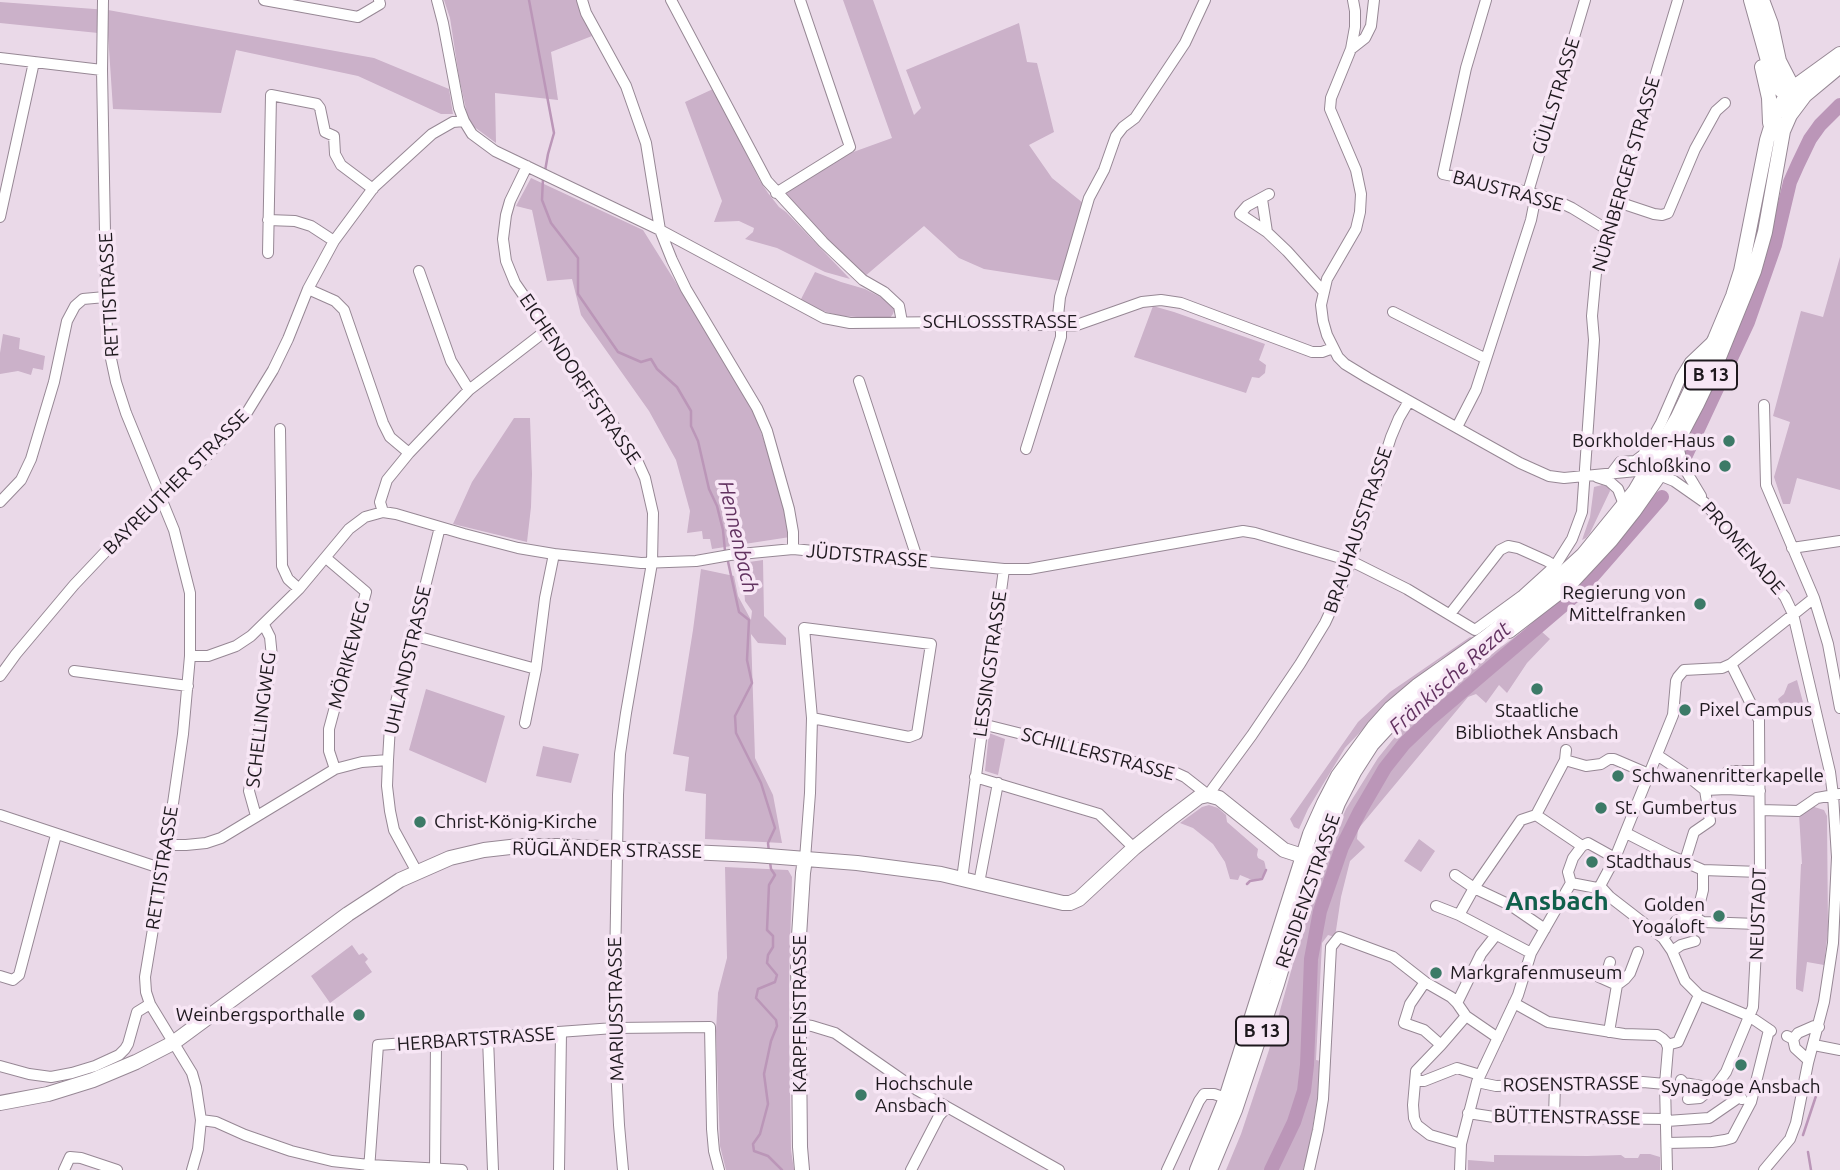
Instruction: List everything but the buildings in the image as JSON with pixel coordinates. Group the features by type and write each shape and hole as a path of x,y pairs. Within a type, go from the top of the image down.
{"main road":[{"path":"1751,0 1775,83 1795,97"},
{"path":"1762,0 1771,24 1779,61 1795,97"},
{"path":"1764,46 1762,63 1769,98 1770,127"},
{"name":"B 13","path":"1795,97 1823,66 1840,54"},
{"path":"1779,61 1785,67 1796,71 1808,71 1823,66"},
{"name":"B 13","path":"1770,127 1779,107 1840,66"},
{"name":"RESIDENZSTRASSE","path":"1210,1170 1309,859 1324,803 1338,776 1391,708 1416,686 1485,638 1538,596 1583,555 1680,437 1717,362 1754,271 1765,232 1783,131 1795,97"},
{"name":"RESIDENZSTRASSE","path":"1309,859 1354,772 1372,744 1395,719 1413,702 1570,584 1634,511 1716,339 1741,271 1770,127"},
{"path":"1208,795 1219,799 1284,850 1309,859"},
{"name":"BRAUHAUSSTRASSE","path":"805,859 907,869 1070,903 1079,899 1134,848 1199,797 1208,795"},
{"name":"RÜGLÄNDER STRASSE","path":"0,1103 48,1094 93,1080 173,1043 348,914 400,880 450,858 519,846 617,848 805,859"},
{"name":"KARPFENSTRASSE","path":"802,1170 798,1024 805,859"},
{"name":"RESIDENZSTRASSE","path":"1197,1170 1232,1100"}],"street":[{"name":"RETTISTRASSE","path":"103,0 107,340 126,414 174,530 190,593 190,656 183,734 145,977 149,1004 192,1073 201,1120 198,1149 192,1170"},
{"path":"264,0 358,17 380,4 379,0"},
{"path":"437,0 464,121"},
{"path":"582,0 586,13 626,86 646,142 660,230 671,260 757,408 767,431 789,509 793,550"},
{"path":"671,0 766,181 822,242 863,280 884,292 899,306 902,322"},
{"path":"776,193 850,147 800,0"},
{"path":"1026,449 1061,337 1058,316 1060,297 1089,198 1104,170 1116,136 1135,118 1185,43 1205,0"},
{"path":"1353,0 1355,19 1351,49 1331,98 1330,109 1356,170 1361,194 1360,212 1356,229 1327,279 1323,291 1323,321 1333,348 1345,363 1409,401 1520,463 1549,476 1564,478 1653,472"},
{"path":"1351,49 1365,38 1371,26 1374,0"},
{"name":"BAUSTRASSE","path":"1486,0 1466,68 1443,174 1555,200 1608,230"},
{"name":"GÜLLSTRASSE","path":"1457,427 1476,390 1531,220 1532,193 1585,0"},
{"name":"NÜRNBERGER STRASSE","path":"1450,614 1475,630 1555,566 1572,539 1589,476 1594,340 1592,316 1596,273 1678,0"},
{"path":"0,58 102,70"},
{"path":"0,217 34,62"},
{"path":"268,253 271,95 317,104 325,132 334,136 335,155 341,165 373,189"},
{"path":"1618,202 1654,214 1668,213 1695,149 1716,111 1725,103"},
{"name":"SCHLOSSSTRASSE","path":"464,121 472,134 495,150 660,230 824,318 850,323 954,322 1074,326 1142,302 1161,300 1181,303 1312,352 1333,348"},
{"name":"BAYREUTHER STRASSE","path":"0,676 74,585 125,531 204,459 246,414 273,370 308,289 334,241 373,189 432,134 453,122 464,121"},
{"name":"EICHENDORFFSTRASSE","path":"527,166 506,215 503,239 506,261 515,283 640,465 653,513 652,563 620,754 617,848"},
{"path":"1267,232 1266,196 1247,206 1240,214 1267,232 1323,291"},
{"path":"268,220 303,223 334,241"},
{"path":"671,260 679,250 690,246"},
{"path":"419,271 451,361 469,390"},
{"path":"308,289 335,301 344,310 383,423 390,437 408,453"},
{"path":"0,502 21,480 32,459 54,382 67,321 75,306 83,299 105,297"},
{"path":"1393,312 1486,359"},
{"path":"190,656 208,656 236,646 264,625 299,589 349,529 365,517 383,512 380,502 387,480 408,453 469,390 548,329"},
{"path":"1611,474 1620,462 1635,461 1643,456 1690,362 1716,339"},
{"path":"859,381 918,561"},
{"name":"BRAUHAUSSTRASSE","path":"1208,795 1300,664 1325,623 1351,561 1391,437 1409,401"},
{"name":"PROMENADE","path":"1764,405 1766,485 1814,598 1828,644 1840,708"},
{"path":"280,429 282,566 288,579 299,589"},
{"path":"1680,437 1679,450 1683,466 1704,502"},
{"name":"PROMENADE","path":"1653,472 1686,488 1704,502 1785,597 1793,614 1837,795 1837,944 1796,1123 1790,1139 1764,1170"},
{"path":"1589,476 1609,481 1618,489 1623,502 1622,509"},
{"name":"JÜDTSTRASSE","path":"383,512 519,548 652,563 793,550 1029,569 1243,531 1351,561 1450,614"},
{"name":"UHLANDSTRASSE","path":"417,872 394,830 388,798 390,726 440,527"},
{"path":"1792,548 1840,541"},
{"path":"1450,614 1500,550 1507,546 1518,548 1555,566"},
{"path":"525,723 554,554"},
{"name":"MÖRIKEWEG","path":"326,558 366,592 329,729 329,751 335,769"},
{"name":"LESSINGSTRASSE","path":"962,879 1004,569"},
{"name":"PROMENADE","path":"1793,614 1814,598"},
{"path":"1571,884 1597,888 1615,859 1673,715 1675,681 1678,677 1684,670 1722,668 1731,664 1793,614"},
{"name":"SCHELLINGWEG","path":"256,816 249,791 272,657 270,637 264,625"},
{"path":"805,859 812,718 804,628 931,644 917,734 909,737 812,718"},
{"path":"412,635 536,669"},
{"name":"NEUSTADT","path":"1713,1087 1726,1072 1753,1007 1760,872 1759,720 1731,664"},
{"path":"74,671 188,686"},
{"name":"SCHILLERSTRASSE","path":"982,724 1174,772 1208,795"},
{"path":"1459,915 1474,887 1521,820 1536,815 1566,755 1586,766 1614,759 1649,774"},
{"path":"1657,755 1705,790 1760,791"},
{"path":"167,845 206,843 221,838 335,769 388,760"},
{"path":"1727,789 1728,771 1759,771"},
{"path":"975,777 1099,814 1134,848"},
{"path":"979,883 998,783"},
{"path":"1685,861 1694,832 1710,821 1705,790"},
{"path":"1760,810 1798,811 1816,798 1837,795"},
{"path":"0,815 163,869"},
{"path":"1536,815 1585,845 1615,859"},
{"path":"1626,833 1703,870 1760,872"},
{"path":"0,976 13,980 19,975 56,835"},
{"path":"1460,1170 1461,1144 1478,1079 1516,999 1531,953 1571,884 1568,872 1573,858 1585,845"},
{"name":"MARIUSSTRASSE","path":"617,848 614,1028 623,1170"},
{"path":"1696,918 1703,890 1703,870"},
{"path":"1455,874 1510,905 1545,929"},
{"path":"1600,886 1610,897 1663,938 1685,981 1699,995 1749,1016 1770,1030 1751,1102 1732,1138 1712,1142 1667,1143"},
{"path":"1436,906 1459,915 1495,937 1531,953"},
{"path":"1663,938 1676,921 1686,916 1703,922 1757,924"},
{"path":"1309,1170 1323,1098 1331,947 1339,937 1391,956 1425,982 1451,997 1466,1016 1498,1038"},
{"path":"1457,1003 1481,954 1495,937"},
{"path":"1672,951 1681,945 1695,942"},
{"path":"1609,1032 1617,985 1630,972 1639,952"},
{"path":"1610,962 1602,978 1617,985"},
{"path":"1425,982 1410,1004 1404,1023 1423,1030 1441,1045"},
{"path":"1668,1045 1678,1042 1699,995"},
{"path":"1516,999 1548,1022 1631,1035 1657,1035 1663,1039 1668,1045 1665,1084 1667,1170"},
{"path":"0,1066 51,1077 95,1066 119,1055 125,1049 137,1012 149,1004"},
{"path":"1461,1144 1430,1135 1417,1125 1413,1105 1416,1076 1466,1016"},
{"path":"798,1024 835,1033 917,1090 1059,1170"},
{"path":"1806,1058 1795,1048 1790,1038 1798,1032 1814,1026 1819,1027"},
{"name":"HERBARTSTRASSE","path":"369,1168 378,1045 614,1028 710,1027 712,1129 719,1170"},
{"path":"559,1170 561,1033"},
{"path":"488,1038 493,1170"},
{"path":"435,1169 436,1042"},
{"path":"1814,1045 1840,1050"},
{"name":"ROSENSTRASSE","path":"1416,1076 1424,1081 1457,1068 1496,1086 1643,1082 1665,1084"},
{"path":"1681,1080 1684,1083 1713,1087 1751,1102"},
{"path":"1555,1084 1555,1116"},
{"path":"1688,1099 1700,1098 1713,1087"},
{"path":"1167,1170 1204,1094 1232,1100"},
{"name":"BÜTTENSTRASSE","path":"1468,1113 1610,1119 1709,1118 1738,1098"},
{"path":"1727,1106 1738,1124"},
{"path":"911,1170 939,1116 947,1107"},
{"path":"1709,1118 1712,1142"},
{"path":"201,1120 216,1122 305,1155 332,1161 369,1168 462,1170"},
{"path":"64,1170 70,1157 81,1157 117,1170"}],"shaded area":[{"path":"444,0 577,0 592,36 551,52 558,100 495,93 496,143 469,123 450,18"},
{"path":"843,0 873,0 914,115 921,108 906,70 1019,23 1027,62 1037,63 1054,132 1029,145 1052,178 1083,203 1061,281 984,269 959,258 924,226 864,277 786,197 788,189 845,155 892,138"},
{"path":"0,2 108,10 374,58 449,89 453,114 441,114 358,76 236,50 221,113 113,109 108,34 0,23"},
{"path":"713,89 768,193 850,279 825,272 777,248 745,239 754,228 739,221 714,222 722,201 685,102"},
{"path":"531,178 643,230 750,401 775,473 790,537 712,549 710,539 703,539 702,531 687,533 690,511 676,460 649,411 581,315 572,279 547,281 532,210 516,206"},
{"path":"1840,257 1840,490 1797,478 1790,504 1783,504 1774,477 1790,422 1773,416 1801,311 1823,317"},
{"path":"815,272 865,289 892,303 895,308 893,314 889,319 841,316 800,301"},
{"path":"1153,306 1265,344 1259,360 1266,365 1265,373 1259,378 1252,377 1246,393 1134,357"},
{"path":"3,334 20,338 19,349 45,356 43,370 33,368 31,375 18,371 0,374"},
{"path":"514,418 530,418 532,474 527,542 453,524 472,482"},
{"path":"1594,487 1609,487 1610,491 1590,533 1582,540 1590,517"},
{"path":"763,560 764,616 786,638 786,645 758,643 751,634 755,758 773,795 782,843 705,839 706,794 685,791 689,757 673,754 701,569 734,576 738,596 751,620 752,611 745,601 742,563"},
{"path":"1533,624 1550,639 1527,663 1507,693 1499,685 1486,703 1476,694 1468,697 1358,829 1357,839 1365,847 1350,861 1335,937 1328,935 1322,943 1316,1060 1321,1061 1320,1083 1303,1170 1226,1170 1269,1050 1310,903 1346,809 1378,758 1403,727 1465,673"},
{"path":"1470,637 1475,638 1438,661 1398,692 1345,748 1299,829 1294,827 1290,819 1358,722 1390,692"},
{"path":"1797,680 1804,706 1785,715 1778,699 1784,694 1788,684"},
{"path":"426,689 505,716 486,783 409,750"},
{"path":"989,733 1005,739 998,775 985,771"},
{"path":"543,746 579,754 571,783 536,776"},
{"path":"1209,805 1226,815 1227,822 1258,849 1258,858 1264,861 1266,870 1261,878 1252,880 1240,875 1238,880 1230,879 1225,862 1213,844 1193,828 1180,823"},
{"path":"1811,806 1824,810 1827,816 1828,930 1824,965 1807,962 1803,992 1796,989 1802,864 1799,814"},
{"path":"1419,839 1435,851 1421,872 1404,861"},
{"path":"725,867 788,870 792,877 789,1038 791,1150 794,1170 726,1170 720,1146 716,1031 718,993 727,958"},
{"path":"352,945 359,955 363,953 368,959 365,962 372,972 330,1003 311,976"},
{"path":"1640,1154 1660,1157 1660,1170 1468,1170 1468,1160 1494,1162 1494,1155 1621,1155 1625,1158 1638,1158"}],"waterway":[{"name":"Hennenbach","path":"529,0 554,133 545,171"},
{"name":"Fränkische Rezat","path":"1686,455 1748,322 1775,245 1790,182 1810,139 1840,105"},
{"name":"Hennenbach","path":"543,178 542,200 551,223 578,258 578,294 618,352 641,362 651,359 657,369 677,387 691,411 691,426 698,441 709,489 717,506 725,551"},
{"name":"Fränkische Rezat","path":"1271,1170 1294,1122 1304,1091 1311,959 1320,911 1342,847 1360,811 1385,768 1404,744 1579,592 1662,497"},
{"name":"Hennenbach","path":"727,557 739,612 749,620 747,660 752,683 735,716 736,733 761,783 775,828 768,843 769,852"},
{"name":"Hennenbach","path":"770,862 775,875 769,885 767,930 773,936 773,947 767,963 777,975 775,982 758,989 756,998 776,1020 777,1026 764,1074 768,1104 760,1134 753,1144 754,1151 768,1156 782,1170"},
{"path":"1247,884 1262,879 1266,870"},
{"path":"1803,1135 1816,1096"},
{"path":"1808,1152 1811,1170"}],"place":[{"name":"Borkholder-Haus","path":"1729,441"},
{"name":"Schloßkino","path":"1725,466"},
{"name":"Regierung von Mittelfranken","path":"1700,604"},
{"name":"Staatliche Bibliothek Ansbach","path":"1537,689"},
{"name":"Pixel Campus","path":"1685,710"},
{"name":"Schwanenritterkapelle","path":"1618,776"},
{"name":"St. Gumbertus","path":"1601,808"},
{"name":"Christ-König-Kirche","path":"420,822"},
{"name":"Stadthaus","path":"1592,862"},
{"name":"Golden Yogaloft","path":"1719,916"},
{"name":"Markgrafenmuseum","path":"1436,973"},
{"name":"Weinbergsporthalle","path":"359,1015"},
{"name":"Synagoge Ansbach","path":"1741,1065"},
{"name":"Hochschule Ansbach","path":"861,1095"}],"district":[{"name":"Ansbach","path":"1557,901"}]}
